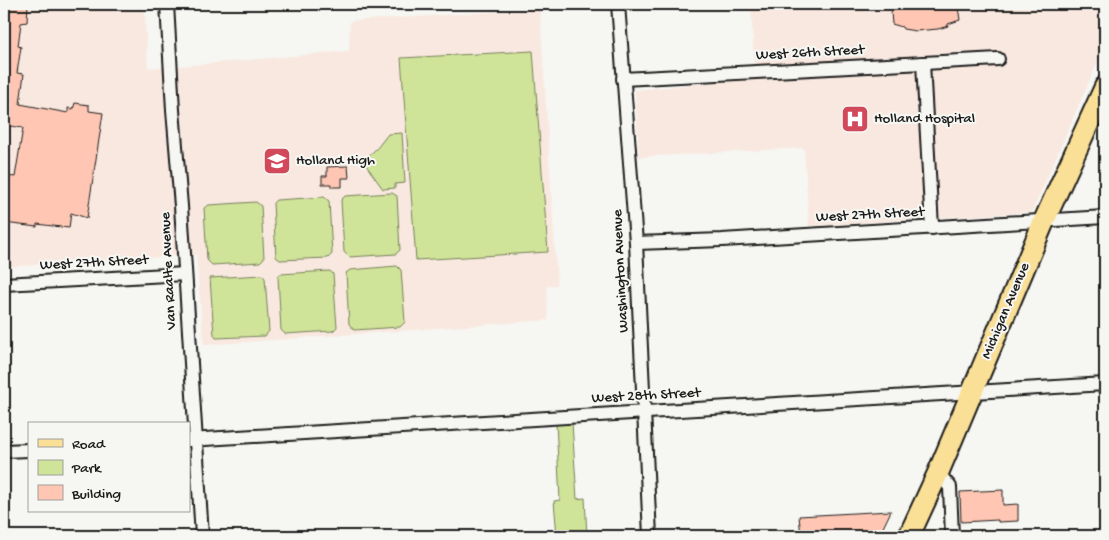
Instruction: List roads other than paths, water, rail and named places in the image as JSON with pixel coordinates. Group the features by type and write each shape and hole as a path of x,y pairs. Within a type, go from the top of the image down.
{"main road":[{"name":"Michigan Avenue","path":"909,536 938,473 1044,221 1105,87"}],"street":[{"name":"Van Raalte Avenue","path":"167,4 185,274 192,440 202,536"},
{"name":"Washington Avenue","path":"618,4 636,244 650,536"},
{"name":"West 26th Street","path":"623,79 998,59"},
{"path":"923,63 932,228"},
{"name":"West 27th Street","path":"636,244 1105,217"},
{"name":"West 27th Street","path":"4,284 185,274"},
{"name":"West 28th Street","path":"192,440 1105,384"},
{"path":"4,452 28,450"},
{"path":"938,473 950,487 952,536"}],"place":[{"name":"Holland Hospital","path":"855,119"},
{"name":"Holland High","path":"277,161"}]}
